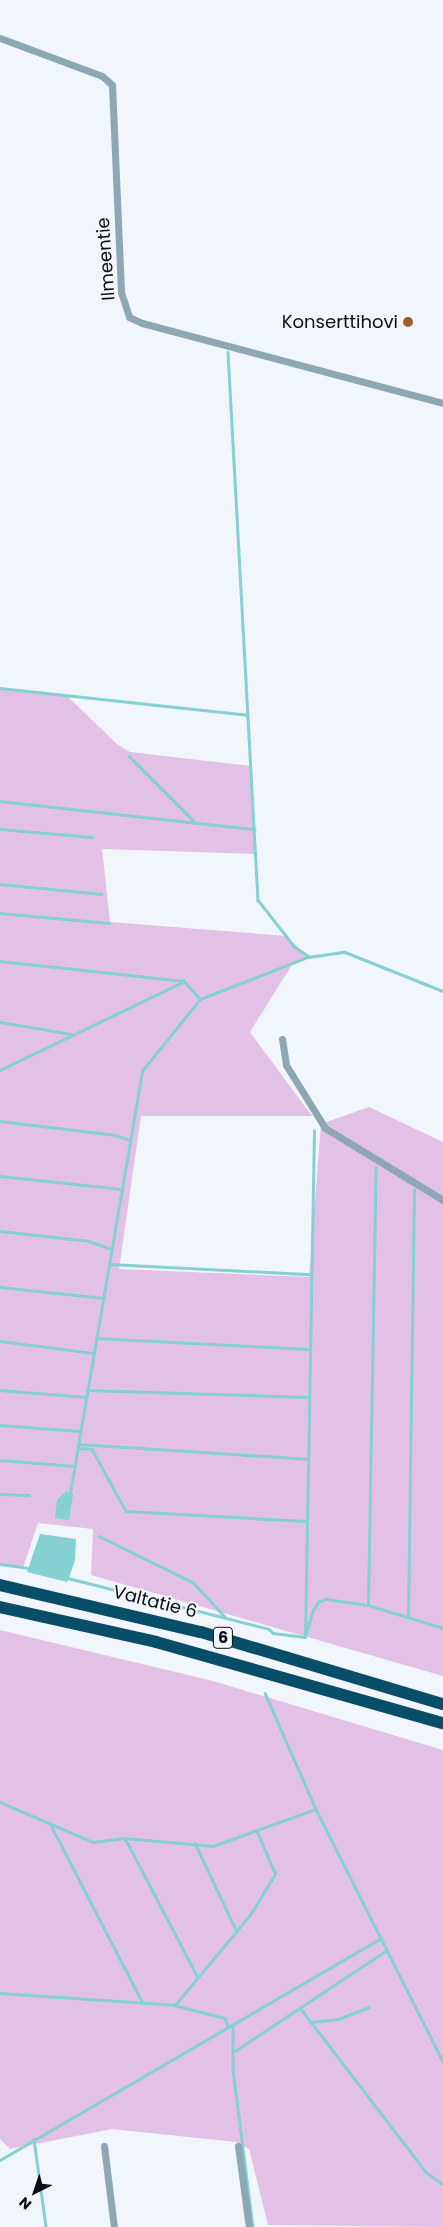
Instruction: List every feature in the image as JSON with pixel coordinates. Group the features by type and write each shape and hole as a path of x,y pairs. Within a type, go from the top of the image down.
{"highway":[{"name":"Valtatie 6","path":"0,1585 202,1632 443,1704"},
{"name":"6","path":"0,1607 156,1642 443,1723"}],"street":[{"name":"Ilmeentie","path":"0,38 102,76 112,85 121,292 129,317 152,326 443,403"},
{"path":"282,1039 286,1065 325,1128 443,1200"},
{"path":"104,2146 114,2227"},
{"path":"238,2146 249,2227"}],"shaded area":[{"path":"0,688 66,695 117,744 130,752 251,766 256,854 102,849 110,922 286,936 308,957 293,963 250,1032 312,1116 141,1116 119,1269 309,1277 321,1124 369,1107 443,1142 443,1676 91,1575 93,1529 38,1523 23,1568 0,1564"},
{"path":"0,1630 213,1681 443,1750 443,2227 268,2225 249,2149 236,2142 112,2129 10,2149 0,2139"}],"water":[{"path":"66,1491 73,1494 69,1520 55,1518 57,1500"},
{"path":"40,1534 76,1539 75,1561 67,1582 27,1572"}],"waterway":[{"path":"228,352 258,900 295,947 310,957"},
{"path":"0,688 247,715"},
{"path":"129,756 194,821"},
{"path":"0,801 254,829"},
{"path":"0,829 92,837"},
{"path":"0,884 102,894"},
{"path":"0,913 109,923"},
{"path":"70,1493 142,1071 200,999 308,957 345,952 443,991"},
{"path":"0,961 184,981 200,999"},
{"path":"0,1070 183,982"},
{"path":"0,1022 72,1034"},
{"path":"0,1121 115,1135 130,1140"},
{"path":"305,1637 314,1131"},
{"path":"368,1605 376,1168"},
{"path":"0,1176 122,1189"},
{"path":"408,1617 414,1190"},
{"path":"0,1231 89,1241 111,1249"},
{"path":"109,1264 309,1274"},
{"path":"0,1287 103,1298"},
{"path":"96,1338 308,1349"},
{"path":"0,1341 94,1353"},
{"path":"0,1390 86,1397"},
{"path":"87,1390 308,1397"},
{"path":"0,1425 80,1431"},
{"path":"78,1444 307,1459"},
{"path":"78,1448 92,1449 126,1511 306,1521"},
{"path":"0,1460 75,1466"},
{"path":"0,1494 29,1495"},
{"path":"99,1536 194,1583 225,1617"},
{"path":"0,1564 27,1568"},
{"path":"68,1578 269,1629 273,1633 305,1637"},
{"path":"305,1637 312,1612 318,1602 326,1599 368,1605 443,1628"},
{"path":"265,1693 316,1809 443,2061"},
{"path":"0,1802 93,1842 125,1838 213,1846 316,1809"},
{"path":"52,1827 142,2001"},
{"path":"175,2005 250,1915 275,1874 257,1832"},
{"path":"125,1838 197,1976"},
{"path":"195,1843 237,1932"},
{"path":"0,2160 381,1938"},
{"path":"235,2051 387,1950"},
{"path":"0,1993 174,2005 225,2018 228,2027"},
{"path":"310,2022 338,2019 369,2007"},
{"path":"301,2009 426,2172 441,2183"},
{"path":"233,2025 233,2069 253,2227"},
{"path":"34,2139 46,2227"}],"place":[{"name":"Konserttihovi","path":"408,322"}]}
